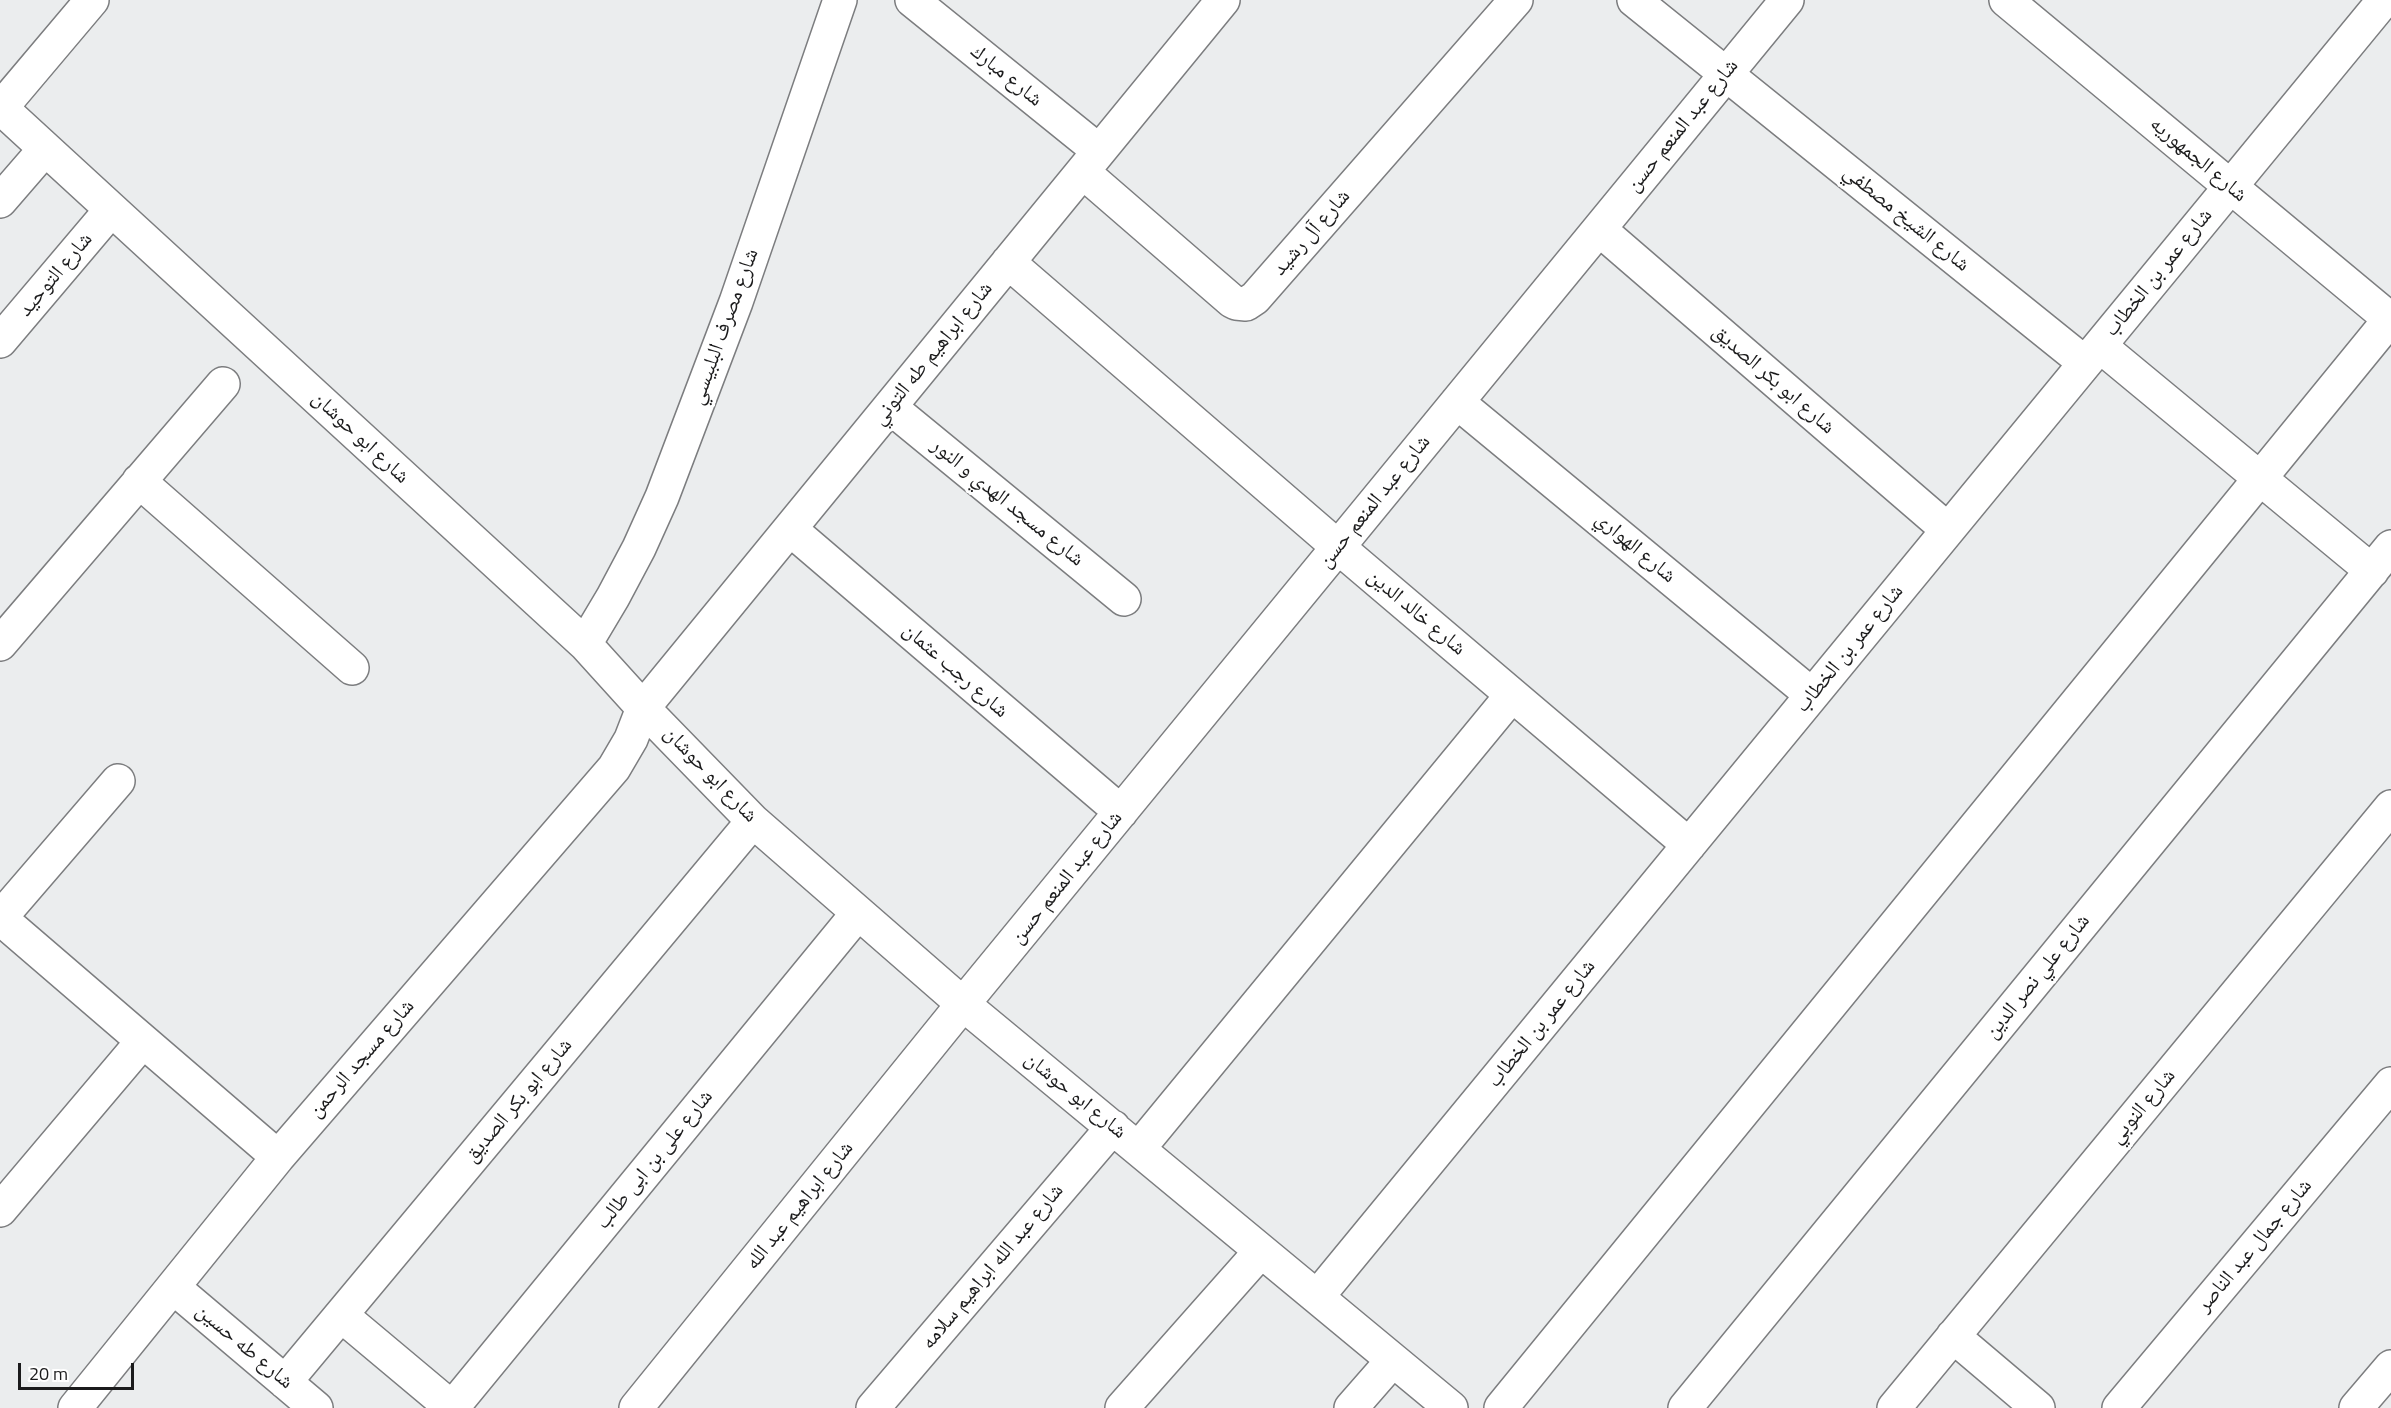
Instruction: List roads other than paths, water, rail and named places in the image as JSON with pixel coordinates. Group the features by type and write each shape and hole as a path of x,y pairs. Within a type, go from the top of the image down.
{"street":[{"path":"0,108 92,0"},
{"name":"شارع مصرف البلبيسي","path":"585,644 614,597 639,548 670,477 736,302 840,0"},
{"name":"شارع مبارك","path":"912,0 1091,161"},
{"name":"شارع ابراهيم طه التوني","path":"644,708 1223,0"},
{"name":"شارع آل رشيد","path":"1091,161 1232,301 1246,304 1262,290 1516,0"},
{"name":"شارع الشيخ مصطفي","path":"1634,0 1726,74 2092,354 2260,478 2381,559"},
{"name":"شارع عبد المنعم حسن","path":"963,1004 1787,0"},
{"name":"شارع الجمهوريه","path":"2006,0 2391,319"},
{"name":"شارع عمر بن الخطاب","path":"1317,1297 2384,0"},
{"name":"شارع ابو حوشان","path":"0,108 585,644 753,820 963,1004 1451,1408"},
{"path":"0,201 45,149"},
{"name":"شارع التوحيد","path":"0,340 111,210"},
{"name":"شارع ابو بكر الصديق","path":"1599,229 1948,530"},
{"name":"شارع خالد الدين","path":"1008,262 1338,547 1689,845"},
{"path":"1501,1408 2391,319"},
{"path":"0,644 223,384"},
{"name":"شارع الهواري","path":"1457,402 1812,695"},
{"name":"شارع مسجد الهدي و النور","path":"890,407 1124,598"},
{"path":"139,481 352,668"},
{"name":"شارع رجب عثمان","path":"790,529 1121,812"},
{"name":"شارع علي نصر الدين","path":"1685,1408 2381,559"},
{"path":"1139,1148 1512,695"},
{"name":"شارع مسجد الرحمن","path":"75,1408 278,1157 614,768 631,739 644,708"},
{"path":"118,781 0,918 278,1157"},
{"name":"شارع النوبي","path":"1894,1408 2391,807"},
{"name":"شارع ابو بكر الصديق","path":"285,1382 753,820"},
{"name":"شارع على بن ابى طالب","path":"452,1408 858,913"},
{"name":"شارع ابراهيم عبد الله","path":"636,1408 963,1004"},
{"path":"0,1210 143,1041"},
{"name":"شارع جمال عبد الناصر","path":"2119,1408 2391,1084"},
{"name":"شارع عبد الله ابراهيم سلامه","path":"873,1408 1113,1127"},
{"path":"1122,1408 1262,1251"},
{"name":"شارع طه حسين","path":"173,1287 316,1408"},
{"path":"341,1315 452,1408"},
{"path":"1953,1336 2038,1408"},
{"path":"1351,1408 1393,1360"},
{"path":"2356,1408 2391,1367"}]}
